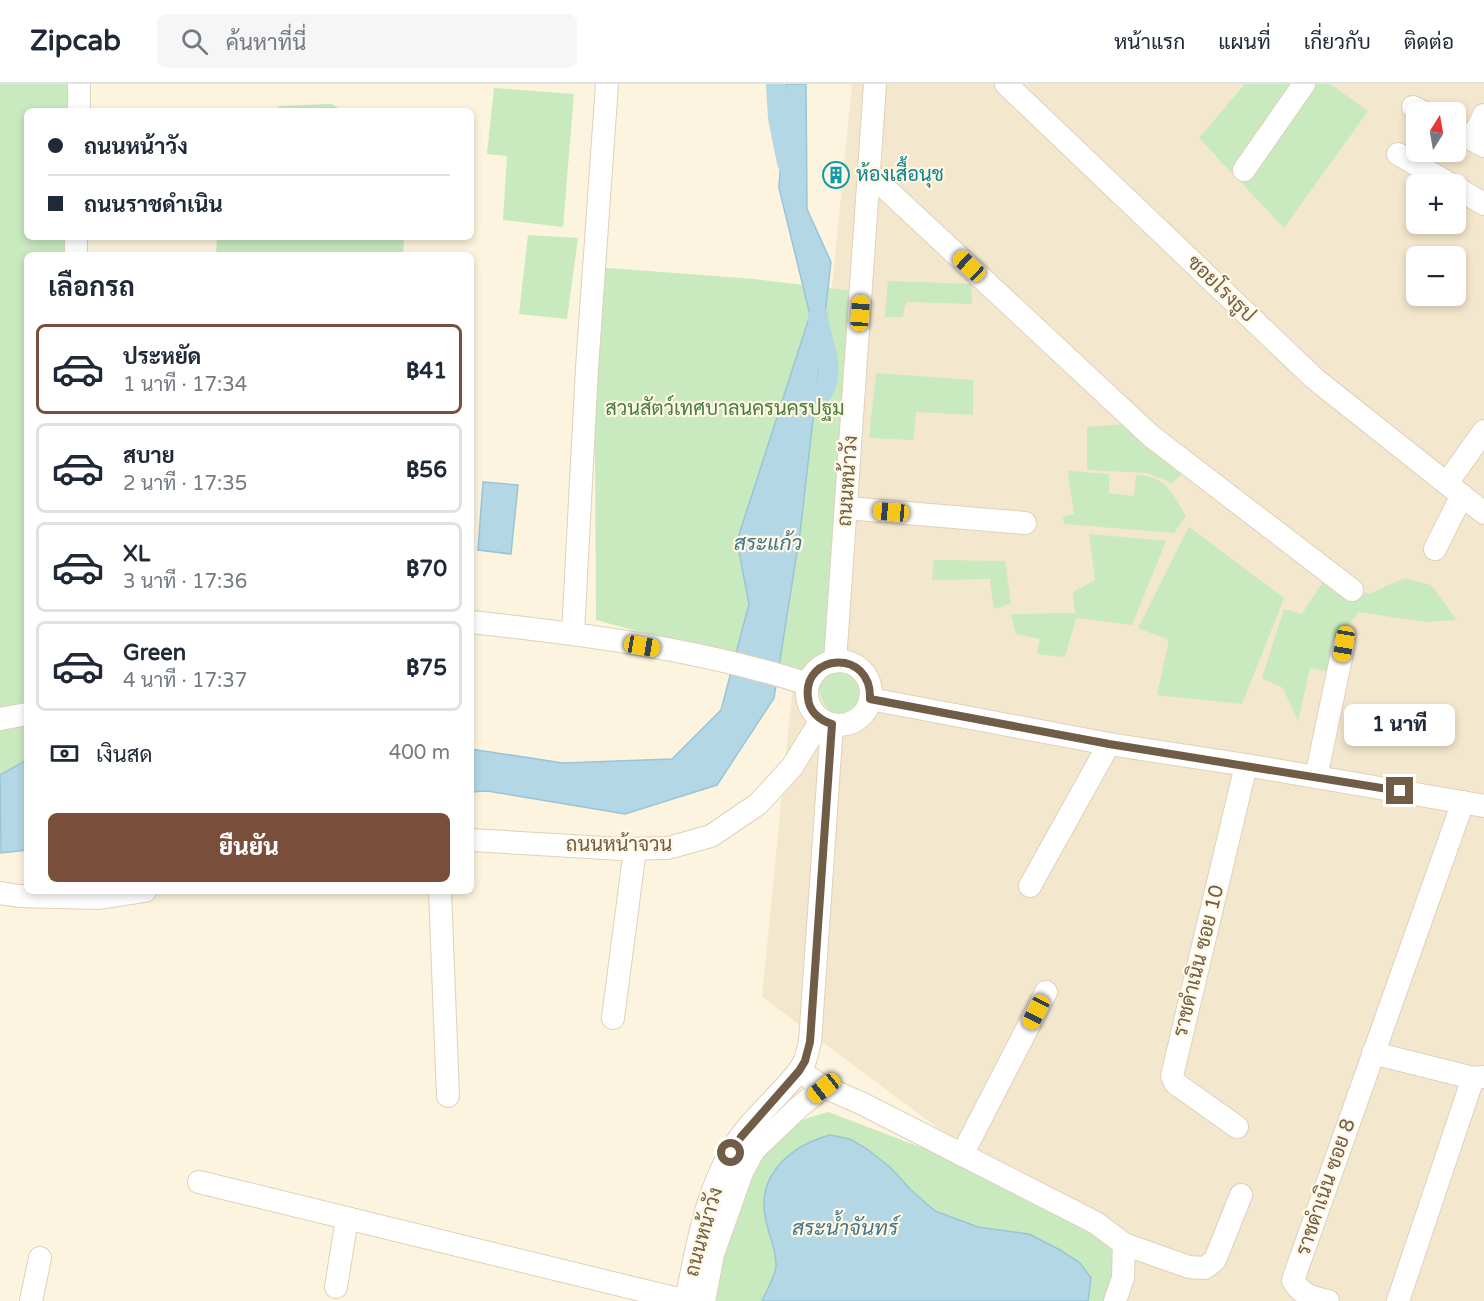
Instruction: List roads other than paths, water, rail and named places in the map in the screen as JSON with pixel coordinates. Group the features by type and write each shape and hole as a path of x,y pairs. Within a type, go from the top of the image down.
{"street":[{"path":"79,84 79,108"},
{"path":"573,633 587,368 607,84"},
{"name":"ถนนหน้าวัง","path":"835,662 875,84"},
{"name":"ซอยโรงธูป","path":"1006,84 1315,378 1484,513"},
{"path":"1244,170 1304,84"},
{"path":"1470,138 1484,115"},
{"path":"1398,154 1433,174"},
{"path":"870,173 1151,436 1353,590"},
{"path":"1466,193 1484,204"},
{"path":"1435,549 1454,489 1484,431"},
{"path":"847,508 1025,523"},
{"path":"474,622 573,633 703,657 808,684"},
{"path":"1316,777 1344,644"},
{"path":"835,662 845,662 862,672 868,680 871,689 867,709 861,717 842,725 826,722 813,712 808,703 808,684 819,669 835,662"},
{"path":"870,699 1109,744 1474,804"},
{"path":"0,718 24,714"},
{"name":"ถนนหน้าวัง","path":"686,1301 702,1224 719,1178 741,1137 799,1071 805,1061 810,1042 826,722"},
{"name":"ถนนหน้าจวน","path":"474,840 635,849 668,848 711,836 758,804 792,767 826,722"},
{"path":"1030,886 1109,744"},
{"name":"ราชดำเนิน ซอย 10","path":"1237,1127 1175,1083 1172,1076 1246,765"},
{"name":"ราชดำเนิน ซอย 8","path":"1315,1300 1298,1288 1293,1280 1373,1053 1474,804"},
{"path":"613,1018 635,849"},
{"path":"0,893 19,896 99,898 126,894"},
{"path":"440,894 448,1096"},
{"path":"962,1155 1046,992"},
{"path":"1373,1053 1479,1078 1398,1301"},
{"path":"799,1071 824,1088 861,1103 1096,1223 1124,1245 1189,1267 1205,1268 1215,1260 1241,1195"},
{"path":"704,1301 713,1254 742,1172 754,1150 799,1107 824,1088"},
{"path":"199,1182 686,1301"},
{"path":"336,1287 347,1218"},
{"path":"1115,1301 1123,1278 1124,1245"},
{"path":"31,1301 40,1258"}],"water":[{"name":"สระแก้ว","path":"786,84 806,84 807,209 831,262 800,533 774,698 717,785 625,814 487,791 474,792 474,749 563,763 672,759 721,710 749,604 737,541 810,315 779,188"},
{"path":"483,482 518,485 511,554 478,550"},
{"path":"24,762 24,850 1,853 0,775"},
{"name":"สระน้ำจันทร์","path":"830,1135 850,1139 867,1149 891,1168 935,1211 978,1227 1029,1234 1060,1250 1080,1263 1091,1278 1088,1301 762,1301 776,1267 764,1205 771,1177 789,1155 815,1140"}],"waterway":[{"path":"776,84 778,118 787,163"},
{"path":"799,418 804,410 822,394 827,380 828,362 818,316"}],"place":[{"name":"ห้องเสื้อนุช","path":"836,175"}],"park label":[{"name":"สวนสัตว์เทศบาลนครนครปฐม","path":"725,409"}]}
